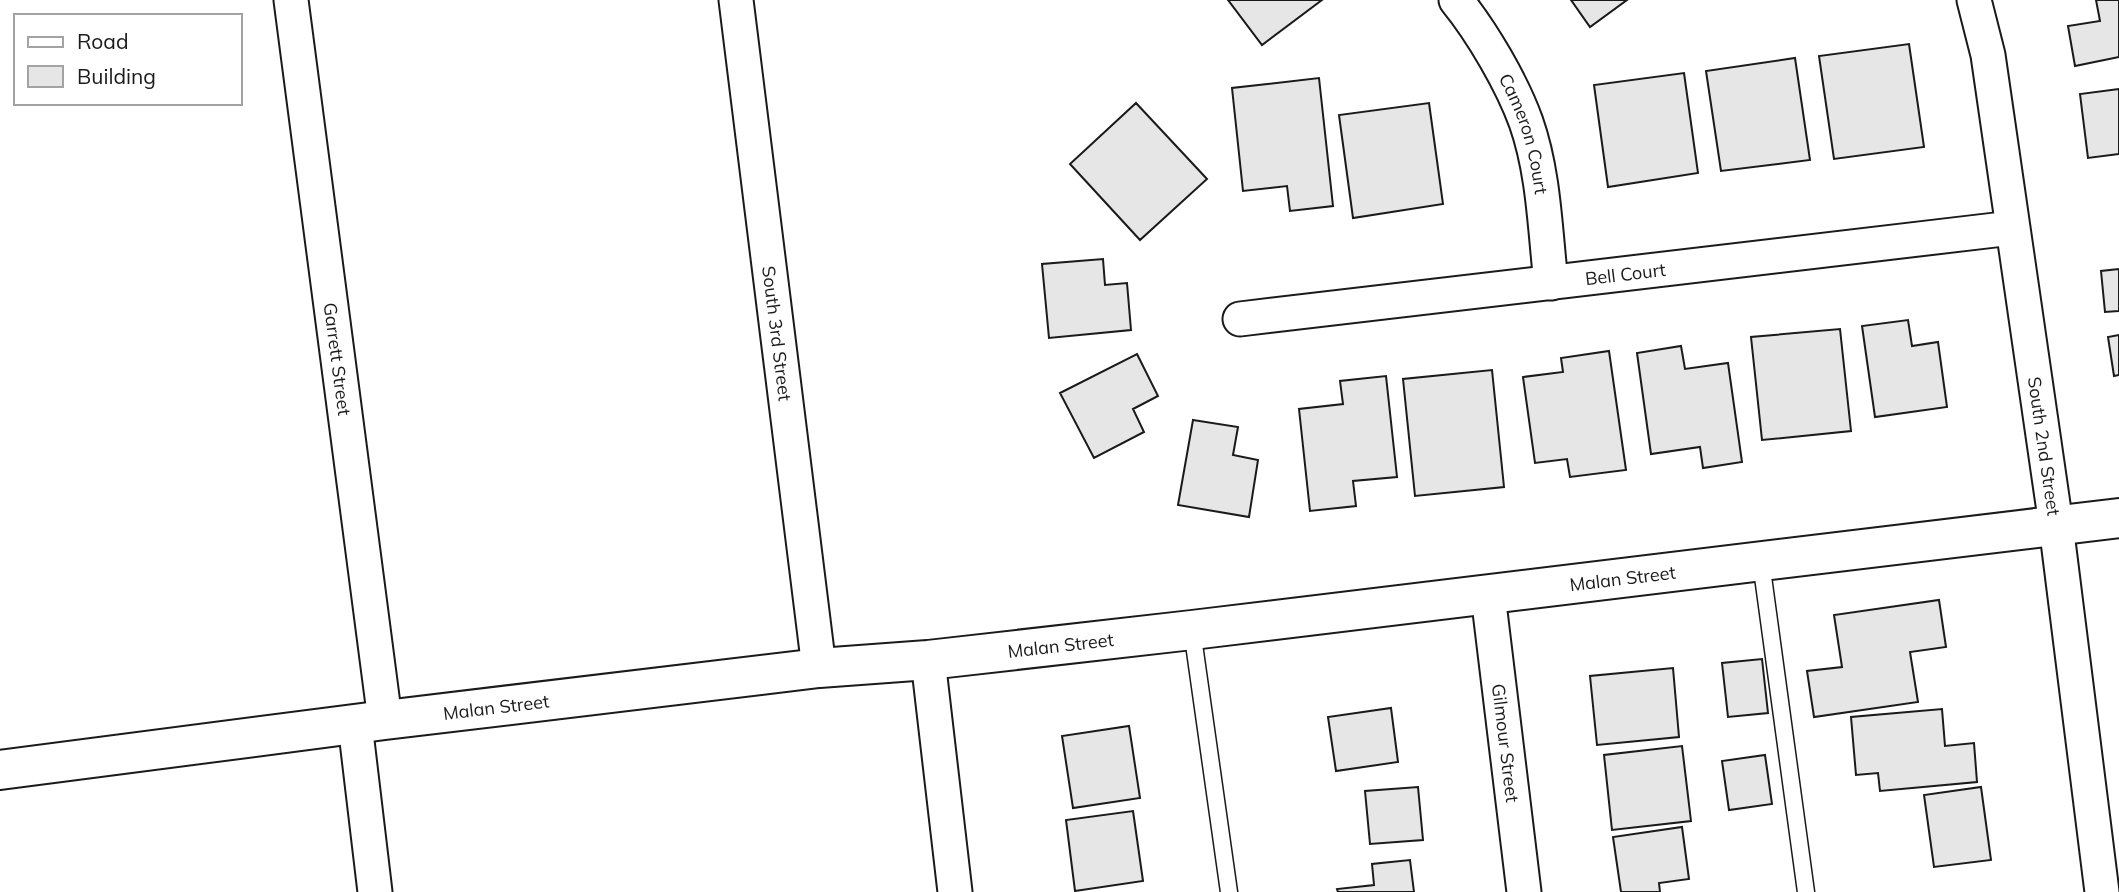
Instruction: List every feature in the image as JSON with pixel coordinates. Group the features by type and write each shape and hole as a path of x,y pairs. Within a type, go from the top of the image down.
{"street":[{"name":"Garrett Street","path":"291,0 370,722 375,892"},
{"name":"South 3rd Street","path":"736,0 819,668"},
{"name":"Cameron Court","path":"1455,0 1498,64 1526,122 1540,180 1551,283"},
{"name":"South 2nd Street","path":"1974,0 1988,55 2056,525 2102,892"},
{"name":"Bell Court","path":"1240,319 2012,228"},
{"name":"Malan Street","path":"0,770 819,668 928,660 1192,630 2119,517"},
{"name":"Gilmour Street","path":"1488,595 1524,892"},
{"path":"928,660 955,892"}],"lane":[{"path":"1761,562 1806,892"},
{"path":"1192,630 1229,892"}],"building":[{"path":"1228,0 1322,0 1262,45"},
{"path":"1571,0 1627,0 1590,27"},
{"path":"2096,0 2119,0 2119,57 2075,66 2068,26 2100,21"},
{"path":"1909,44 1924,147 1834,159 1819,56"},
{"path":"1795,58 1810,160 1721,171 1706,71"},
{"path":"1684,73 1698,173 1608,187 1594,85"},
{"path":"1319,78 1333,206 1290,211 1287,186 1243,191 1232,88"},
{"path":"2119,89 2119,154 2088,158 2080,94"},
{"path":"1136,103 1207,179 1140,240 1070,164"},
{"path":"1429,103 1443,204 1353,218 1339,115"},
{"path":"1103,259 1105,285 1127,283 1131,330 1049,338 1042,264"},
{"path":"2119,269 2119,311 2105,312 2101,271"},
{"path":"1908,320 1912,346 1938,342 1947,407 1875,417 1862,326"},
{"path":"1840,329 1851,431 1762,440 1751,337"},
{"path":"2119,335 2119,375 2114,376 2108,337"},
{"path":"1681,346 1685,369 1728,363 1742,462 1703,468 1700,447 1651,454 1637,353"},
{"path":"1609,351 1626,470 1570,477 1567,459 1535,463 1523,377 1563,372 1561,358"},
{"path":"1137,354 1158,396 1133,409 1144,432 1094,458 1060,393"},
{"path":"1492,370 1504,487 1415,496 1403,379"},
{"path":"1386,376 1397,477 1353,481 1356,506 1310,511 1299,409 1343,404 1340,381"},
{"path":"1193,420 1238,427 1233,455 1258,460 1249,517 1178,505"},
{"path":"1939,600 1946,647 1910,652 1918,702 1814,717 1807,671 1842,667 1834,615"},
{"path":"1762,659 1768,713 1728,717 1722,663"},
{"path":"1673,668 1679,737 1597,745 1590,676"},
{"path":"1391,708 1398,762 1336,771 1328,717"},
{"path":"1942,709 1945,746 1974,743 1977,782 1880,791 1878,773 1856,775 1851,717"},
{"path":"1129,726 1140,798 1073,808 1062,736"},
{"path":"1682,746 1691,821 1612,830 1604,755"},
{"path":"1765,755 1772,804 1729,810 1722,761"},
{"path":"1418,787 1423,840 1370,844 1365,791"},
{"path":"1981,787 1991,860 1934,867 1924,795"},
{"path":"1133,811 1143,881 1075,891 1066,820"},
{"path":"1682,827 1689,879 1659,883 1660,892 1621,892 1613,837"},
{"path":"1410,860 1414,892 1338,892 1337,889 1374,885 1372,864"}]}
